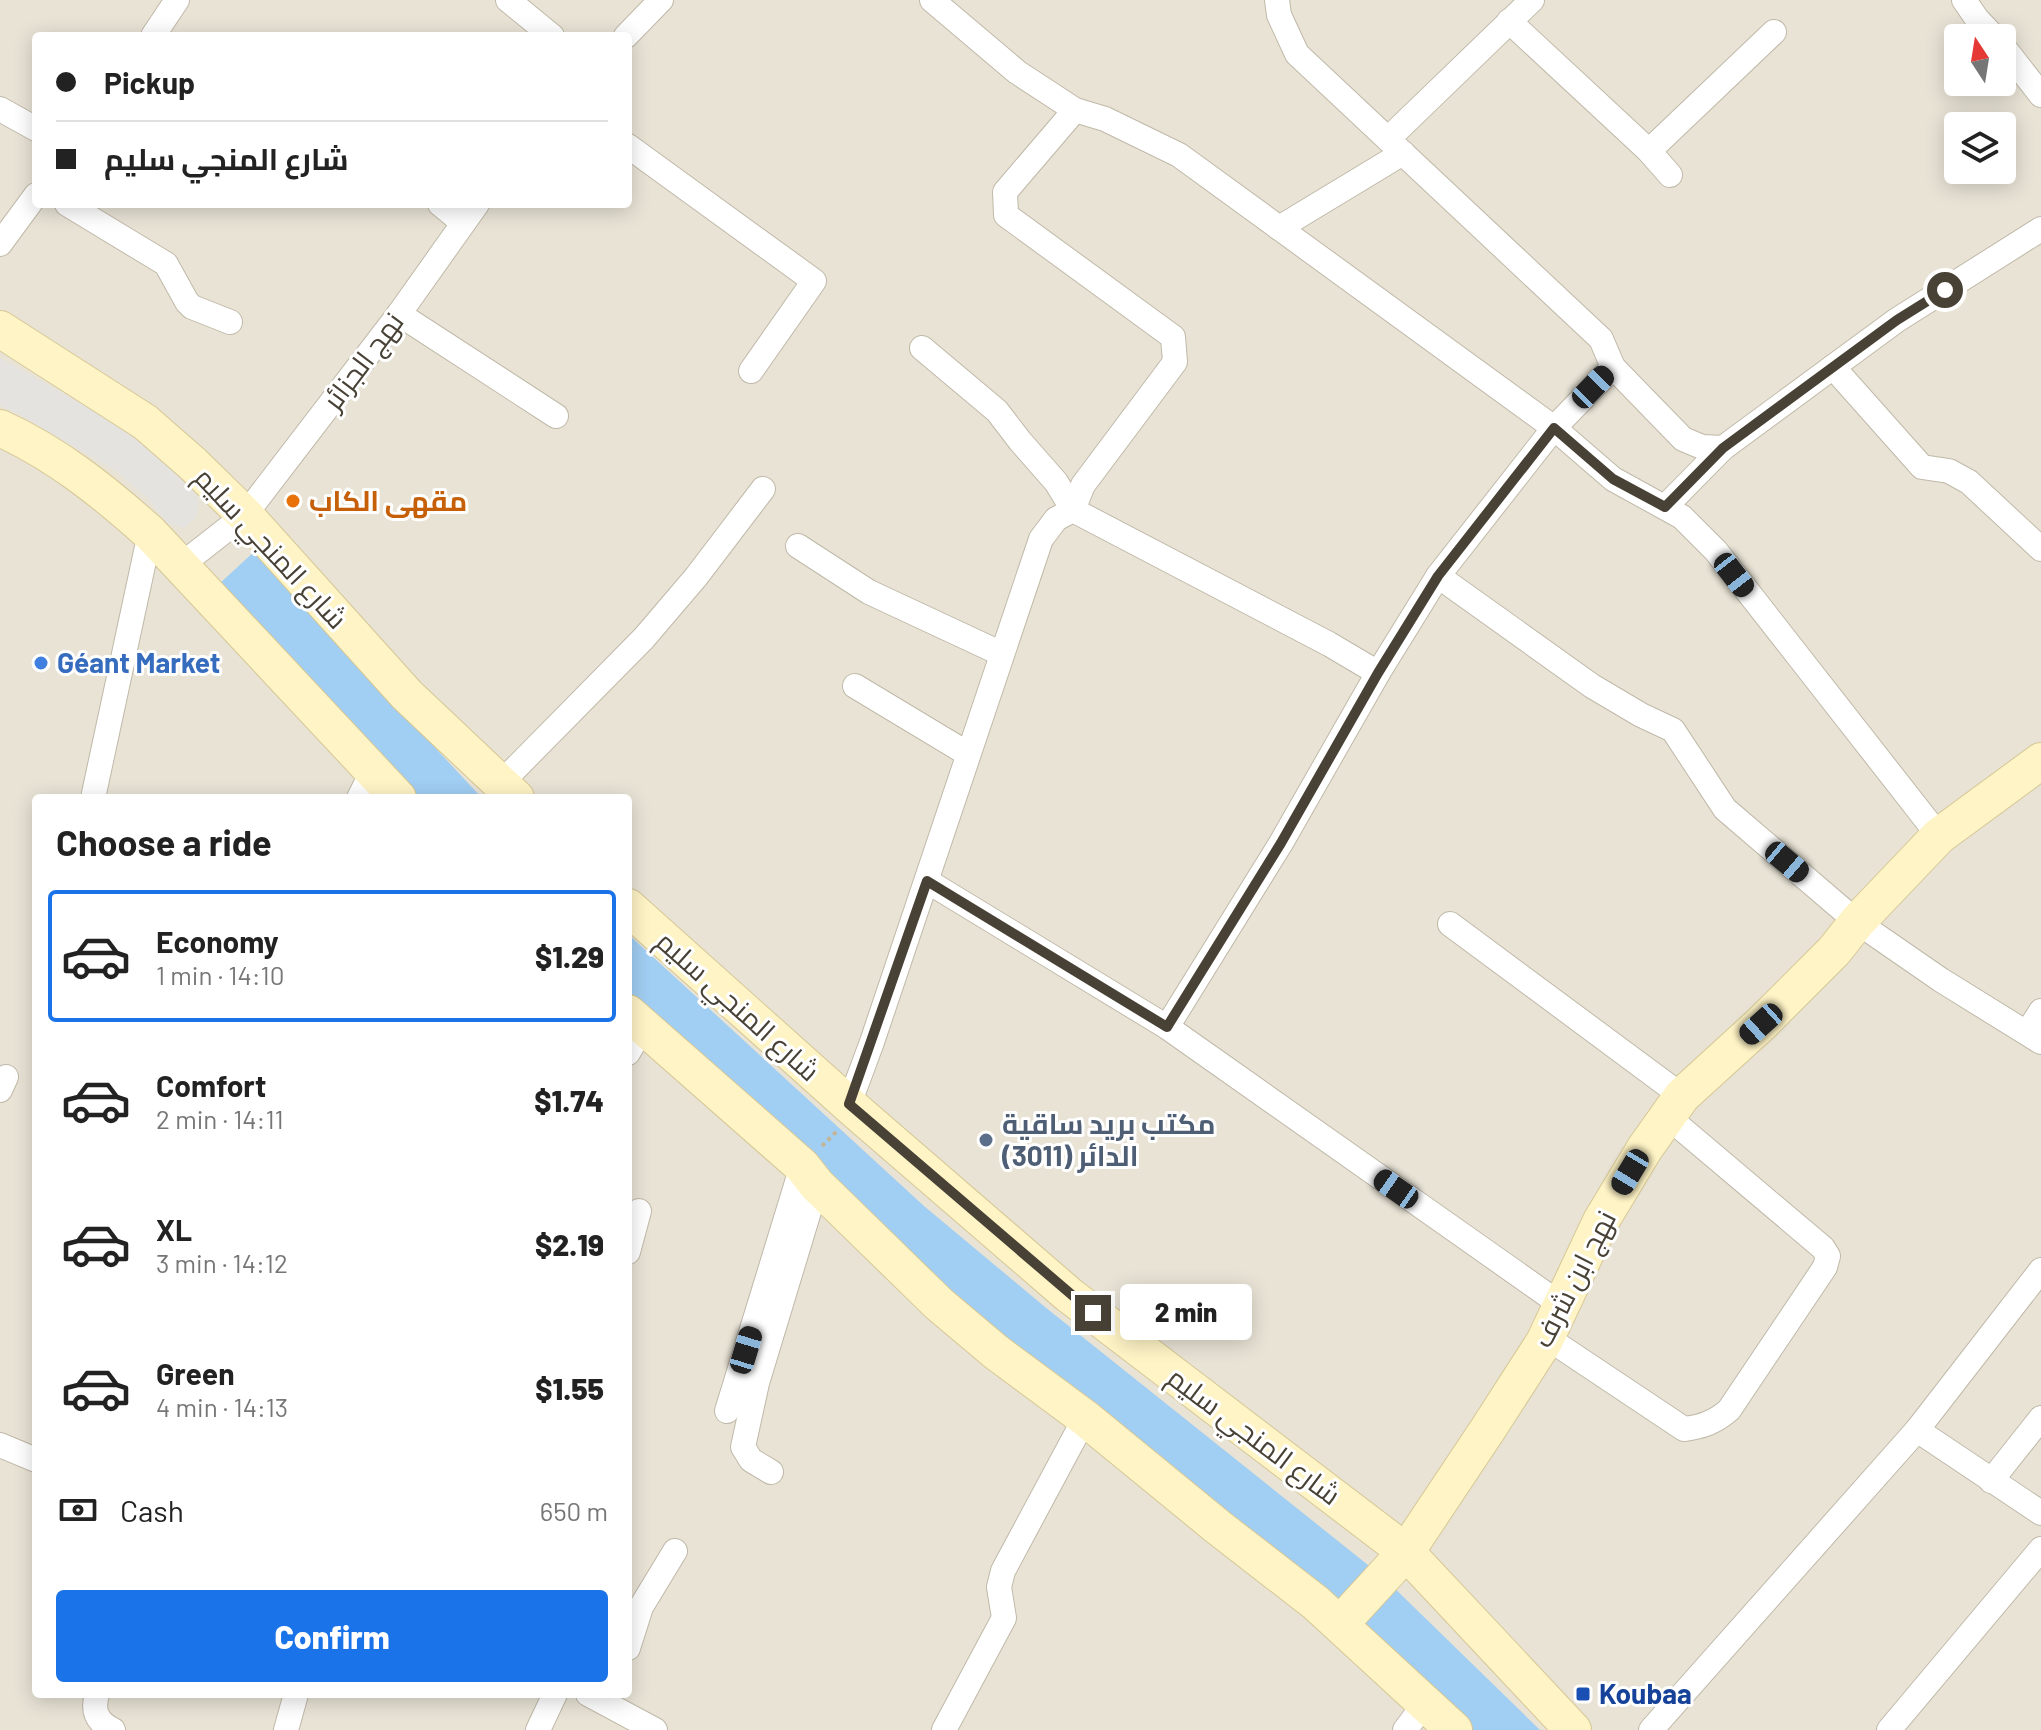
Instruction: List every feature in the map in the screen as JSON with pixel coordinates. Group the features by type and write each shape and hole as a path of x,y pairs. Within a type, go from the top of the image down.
{"main road":[{"name":"شارع المنجي سليم","path":"0,329 145,422 193,464 245,515 407,695 509,791"},
{"path":"0,428 34,443 69,467 150,533 181,565 365,785 388,794"},
{"name":"نهج ابن شرف","path":"1344,1620 1399,1560 1546,1337 1601,1221 1645,1148 1675,1107 1834,951 1857,922 1939,836 2041,761"},
{"name":"شارع المنجي سليم","path":"632,911 845,1116 1399,1560 1573,1730"},
{"path":"633,1031 811,1168 939,1304 996,1352 1085,1418 1316,1603 1344,1620 1416,1716 1454,1730"}],"street":[{"path":"165,32 177,0"},
{"path":"508,0 547,32"},
{"path":"630,32 661,0"},
{"path":"932,0 1017,72 1075,110 1105,119 1179,155 1554,428 1613,479 1682,517 1716,551 1939,836"},
{"path":"1279,228 1396,146 1509,21 1532,0"},
{"path":"1964,0 1982,24"},
{"path":"1283,5 1297,54 1601,339 1613,367 1683,439 1702,447 1723,448"},
{"path":"1509,21 1649,151 1670,175"},
{"path":"1649,151 1774,32"},
{"path":"2016,63 2041,95"},
{"path":"0,109 32,127"},
{"path":"845,1116 1041,539 1056,519 1073,510 1083,485 1175,362 1173,337 1006,215 1005,192 1075,110"},
{"path":"632,149 814,281 751,371"},
{"path":"0,244 32,200"},
{"path":"74,208 166,264 192,307 230,322"},
{"name":"نهج الجزائر","path":"181,565 245,515 399,314 470,214"},
{"path":"1665,507 1723,448 1897,320 2041,229"},
{"path":"399,314 556,416"},
{"path":"922,348 997,411 1056,482 1073,510 1329,644 1378,673"},
{"path":"1167,1027 1281,843 1378,673 1438,576 1554,428 1613,367"},
{"path":"1833,367 1922,467 1949,471 1969,482 2041,549"},
{"path":"509,791 696,577 763,489"},
{"path":"94,794 150,533"},
{"path":"798,546 869,592 1002,654"},
{"path":"1438,576 1592,686 1673,730 1725,809 1857,922 1941,980 2034,1037 2041,1011"},
{"path":"855,686 968,754"},
{"path":"927,881 1167,1027 1560,1304"},
{"path":"1450,924 1675,1107 1828,1256 1825,1267 1729,1410 1718,1420 1694,1428 1684,1429 1546,1337"},
{"path":"727,1411 811,1168"},
{"path":"771,1472 751,1460 743,1447 811,1168"},
{"path":"632,1237 639,1211"},
{"path":"1651,1730 1917,1430 2041,1270"},
{"path":"944,1730 1004,1618 999,1587 1003,1571 1085,1418"},
{"path":"1991,1481 2041,1418"},
{"path":"1917,1430 2041,1513"},
{"path":"0,1445 32,1458"},
{"path":"1889,1730 2041,1549"},
{"path":"632,1635 641,1607 675,1551"},
{"path":"97,1698 95,1711 99,1721 113,1730"},
{"path":"286,1730 295,1698"},
{"path":"538,1730 553,1698"},
{"path":"612,1700 655,1730"}],"path":[{"path":"811,1168 845,1116"}],"shaded area":[{"path":"0,0 2041,0 2041,1730 0,1730"},
{"path":"0,358 96,412 154,452 192,486 199,501 196,517 184,528 167,523 148,499 117,472 0,406"}],"water":[{"path":"256,550 302,605 478,794 410,794 218,585"},
{"path":"632,938 924,1206 1045,1307 1383,1577 1540,1730 1471,1730 958,1302 632,1001"}],"place":[{"name":"مقهى الكاب","path":"293,501"},
{"name":"Géant Market","path":"41,663"},
{"name":"مكتب بريد ساقية الدائر (3011)","path":"986,1140"},
{"name":"Koubaa","path":"1583,1694"}],"route":[{"path":"1093,1313 849,1104 927,881 1167,1027 1281,843 1378,673 1438,576 1554,428 1613,479 1665,507 1723,448 1897,320 1945,290"}]}
